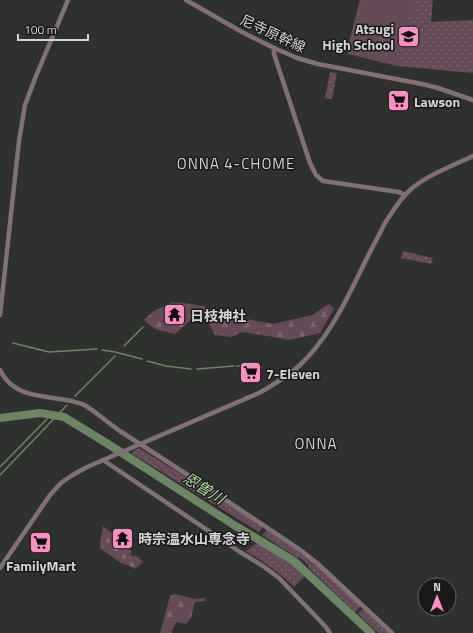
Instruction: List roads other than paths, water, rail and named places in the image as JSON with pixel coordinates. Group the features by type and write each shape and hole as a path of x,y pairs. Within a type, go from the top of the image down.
{"street":[{"path":"0,315 22,119 36,76 68,0"},
{"name":"尼寺原幹線","path":"186,0 242,32 298,58 318,64 422,84 473,100"},
{"path":"274,48 274,54 295,118 310,163 316,175 323,181 399,192 405,195"},
{"path":"0,568 50,495 70,476 87,467 259,393 290,374 316,349 328,332 354,287 385,223 405,195 415,186 428,178 473,156"},
{"path":"0,370 5,378 20,391 73,401 85,406 119,431 299,549 317,563 392,633"},
{"path":"103,460 279,578 330,633"}],"waterway":[{"path":"124,346 143,327"},
{"path":"13,343 49,352 97,349"},
{"path":"102,350 142,359"},
{"path":"75,396 115,356"},
{"path":"147,361 166,366 191,369"},
{"path":"197,369 234,366"},
{"path":"237,366 261,367"},
{"path":"0,475 67,405"},
{"name":"恩曽川","path":"0,418 40,413 64,417 234,525 294,561 371,633"},
{"path":"0,467 47,419"}],"place":[{"name":"Atsugi High School","path":"409,36"},
{"name":"Lawson","path":"399,101"},
{"name":"日枝神社","path":"174,315"},
{"name":"7-Eleven","path":"250,373"},
{"name":"時宗温水山専念寺","path":"122,538"},
{"name":"FamilyMart","path":"41,543"}],"district":[{"name":"ONNA 4-CHOME","path":"236,163"},
{"name":"ONNA","path":"316,443"}]}
